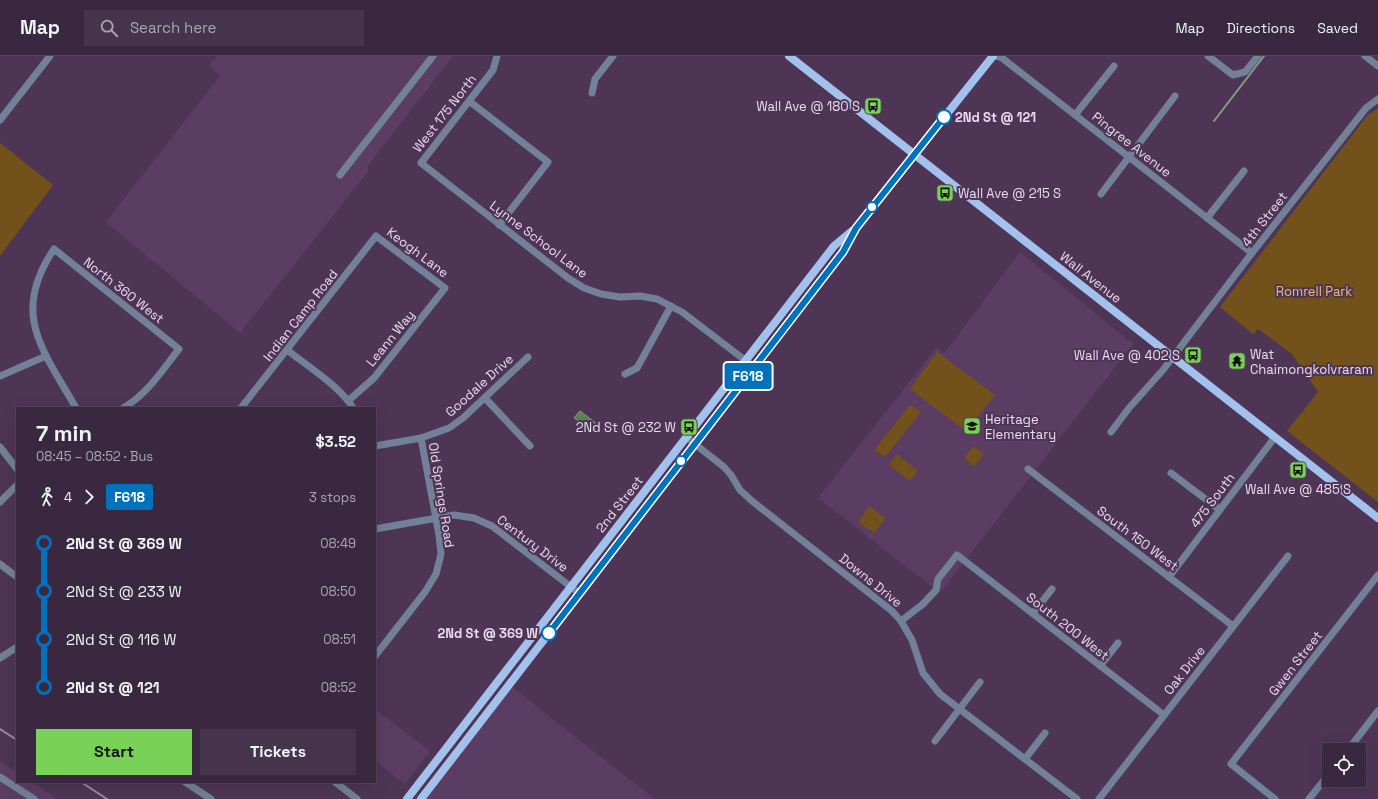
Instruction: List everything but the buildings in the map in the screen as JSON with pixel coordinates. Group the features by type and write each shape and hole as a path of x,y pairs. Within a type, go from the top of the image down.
{"main road":[{"name":"Wall Avenue","path":"789,56 1378,518"},
{"name":"2nd Street","path":"421,799 843,252 856,228 993,56"},
{"name":"2nd Street","path":"407,799 834,246 856,228"}],"street":[{"path":"0,120 3,111 50,56"},
{"path":"340,175 433,56"},
{"name":"West 175 North","path":"421,163 493,70 497,56"},
{"path":"592,93 595,79 613,56"},
{"name":"Pingree Avenue","path":"996,56 1002,58 1252,253"},
{"path":"1208,56 1233,75 1245,72 1258,56"},
{"path":"1365,56 1378,66"},
{"path":"1075,115 1114,66"},
{"path":"1101,194 1175,96"},
{"name":"4th Street","path":"1111,432 1129,408 1173,358 1252,253 1366,108 1378,99"},
{"path":"469,101 548,162 499,225"},
{"name":"Lynne School Lane","path":"421,163 568,278 584,288 607,295 620,297 640,296 657,299 682,312 754,367"},
{"path":"1207,218 1244,171"},
{"name":"Keogh Lane","path":"376,236 445,288"},
{"name":"Indian Camp Road","path":"243,407 376,236"},
{"name":"North 360 West","path":"46,356 33,322 32,304 40,273 54,250 179,348 144,392 134,402 125,407"},
{"name":"Leann Way","path":"349,400 374,378 445,288"},
{"path":"625,374 636,368 671,306"},
{"path":"287,350 349,400 352,407"},
{"path":"0,376 46,356 75,407"},
{"name":"Goodale Drive","path":"376,446 421,438 449,428 463,418 528,357"},
{"path":"485,398 530,446"},
{"name":"Downs Drive","path":"686,437 724,467 740,490 752,501 892,611 901,621 912,640 923,673 940,694 1077,799"},
{"name":"475 South","path":"1169,577 1275,437"},
{"name":"Old Springs Road","path":"376,655 425,592 436,574 441,554 421,438"},
{"path":"0,447 16,468"},
{"name":"South 150 West","path":"1028,469 1233,626"},
{"path":"1170,473 1220,510"},
{"path":"0,502 16,486"},
{"name":"Century Drive","path":"376,529 454,515 474,518 492,526 580,593"},
{"name":"South 200 West","path":"901,621 923,604 936,590 938,579 957,555 1164,716"},
{"name":"Oak Drive","path":"1099,799 1288,556"},
{"path":"0,564 16,576"},
{"name":"Gwen Street","path":"1275,799 1231,764 1378,575"},
{"path":"1033,613 1052,589"},
{"path":"1100,666 1118,642"},
{"path":"376,643 382,648"},
{"path":"0,658 16,648"},
{"path":"935,741 980,682"},
{"path":"1353,743 1378,711"},
{"path":"1025,759 1045,733"},
{"path":"0,777 34,799"},
{"path":"187,783 211,799"},
{"path":"336,783 358,799"},
{"path":"1310,799 1322,783"},
{"path":"344,799 349,793"}],"shaded area":[{"path":"217,56 453,56 367,167 370,169 240,333 106,222 220,76 209,66"},
{"name":"Heritage Elementary","path":"1020,252 1133,344 940,593 818,498 936,348 944,354"},
{"path":"580,411 597,424 592,431 574,418"},
{"path":"511,686 574,736 655,799 424,799"},
{"path":"376,710 430,751 405,784 376,762"},
{"path":"0,761 16,771 16,783 34,783 58,799 0,799"}],"green space":[{"name":"Romrell Park","path":"1378,108 1378,502 1287,431 1318,392 1292,354 1258,329 1253,334 1220,307 1367,116"},
{"path":"0,143 53,185 0,256"},
{"path":"937,352 995,395 966,431 910,389"},
{"path":"910,405 921,412 885,457 874,450"},
{"path":"973,446 984,454 974,466 966,460 967,459 965,457"},
{"path":"897,454 918,471 910,481 889,465"},
{"path":"869,506 885,518 876,531 873,532 858,522"}],"waterway":[{"path":"1214,121 1264,56"}],"railway":[{"path":"0,729 16,739"},
{"path":"83,783 107,799"}],"bus line":[{"name":"F618","path":"549,633 843,252 856,228 944,117"}],"place":[{"name":"Wall Ave @ 180 S","path":"873,106"},
{"name":"2Nd St @ 121","path":"944,117"},
{"name":"Wall Ave @ 215 S","path":"945,193"},
{"name":"Wall Ave @ 402 S","path":"1193,355"},
{"name":"Wat Chaimongkolvraram","path":"1237,361"},
{"name":"Heritage Elementary","path":"972,426"},
{"name":"2Nd St @ 232 W","path":"689,427"},
{"name":"Wall Ave @ 485 S","path":"1298,470"},
{"name":"2Nd St @ 369 W","path":"549,633"}]}
